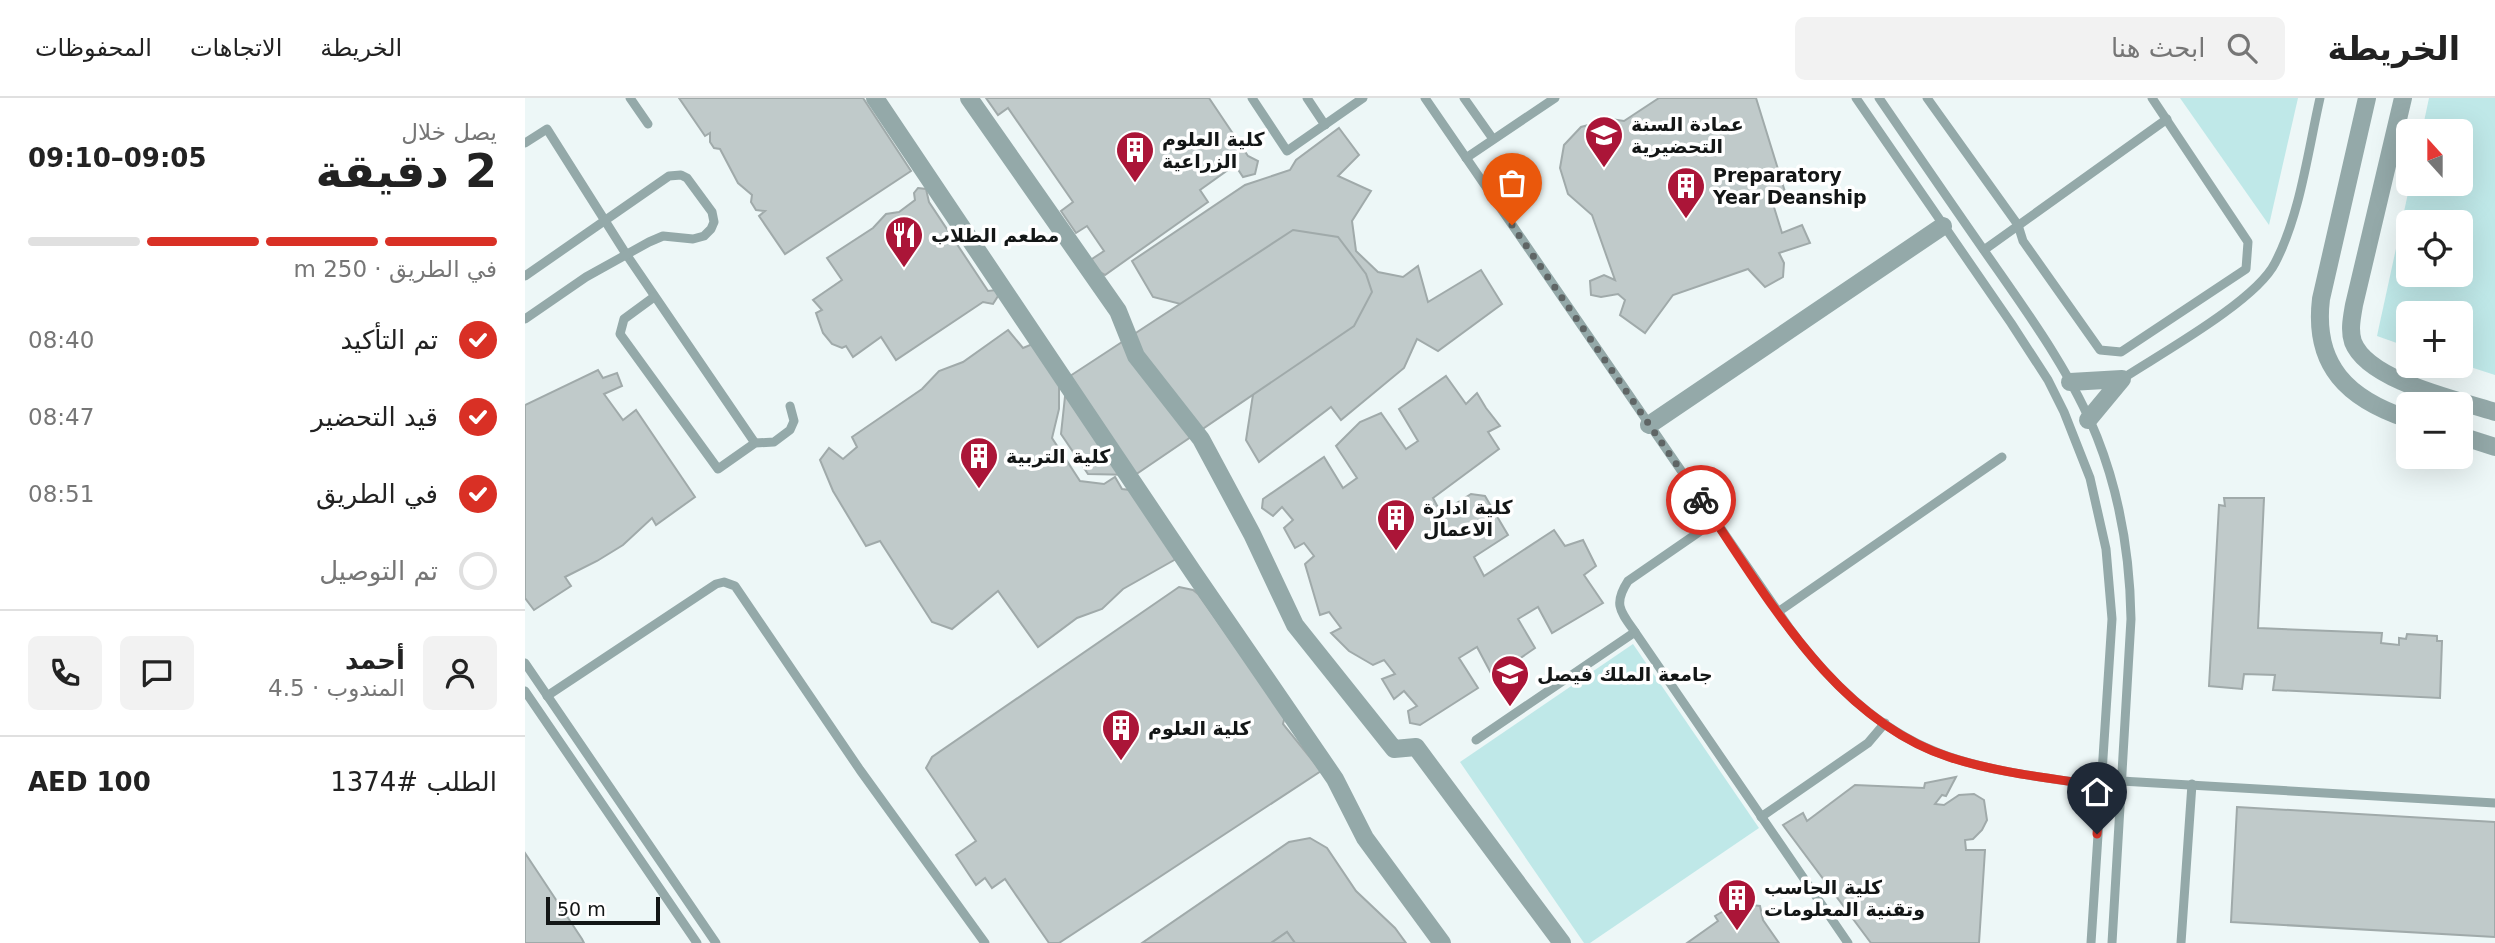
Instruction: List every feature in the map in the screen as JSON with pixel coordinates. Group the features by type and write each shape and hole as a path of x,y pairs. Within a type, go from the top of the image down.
{"street":[{"path":"875,98 1335,779 1365,838 1442,943"},
{"path":"969,98 1118,312 1136,356 1201,439 1252,534 1295,625 1394,749 1416,747 1562,943"},
{"path":"2367,98 2321,299 2318,323 2329,363 2343,383 2361,398 2396,415"},
{"path":"2403,98 2354,305 2351,324 2353,342 2363,357 2376,369 2400,381 2495,412"},
{"path":"1649,425 1943,226"},
{"path":"2070,382 2122,379"},
{"path":"2088,419 2122,379"},
{"path":"2473,440 2495,447"}],"lane":[{"path":"630,98 648,124"},
{"path":"1252,98 1287,151 1363,98"},
{"path":"1307,98 1325,125"},
{"path":"1425,98 1814,662 1842,689 1906,738 1947,756 2000,770 2101,786"},
{"path":"1464,98 1493,139"},
{"path":"1466,158 1555,98"},
{"path":"1856,98 2048,380 2064,412 2090,478 2106,548 2112,619 2091,943"},
{"path":"1879,98 2038,329 2070,382 2097,437 2119,508 2130,580 2131,632 2112,943"},
{"path":"1929,99 2018,225 2023,241 2100,350 2121,352 2246,269 2248,243 2153,98"},
{"path":"2122,379 2222,315 2255,288 2274,265 2292,219 2320,98"},
{"path":"1984,250 2167,119"},
{"path":"525,142 547,129 654,297 755,443"},
{"path":"525,276 669,176 681,175 687,178 712,212 714,222 704,236 682,239 663,236 586,277 525,319"},
{"path":"654,297 624,319 620,334 718,468 755,443 774,442 790,430 794,421 790,406"},
{"path":"1778,612 2002,457"},
{"path":"1715,521 1628,581 1619,595 1618,604 1848,943"},
{"path":"547,696 716,584 724,582 735,586 860,770 985,943"},
{"path":"1476,740 1635,632"},
{"path":"525,663 716,943"},
{"path":"525,691 697,943"},
{"path":"1761,817 1868,743 1885,723"},
{"path":"2121,781 2495,803"},
{"path":"2181,943 2192,784"}],"shaded area":[{"path":"2180,98 2298,98 2269,225"},
{"path":"2429,98 2495,98 2495,375 2473,368 2473,301 2396,301 2396,343 2377,336 2396,248 2396,287 2473,287 2473,210 2404,210 2407,196 2473,196 2473,119 2425,119"},
{"path":"1633,644 1759,828 1590,943 1584,943 1460,762"}],"building":[{"path":"679,98 863,98 911,171 785,254 759,216 765,211 756,210 751,202 752,195 738,183 720,149 714,148 710,142 710,133 705,136"},
{"name":"كلية العلوم الزراعية","path":"986,98 1209,98 1248,156 1258,161 1255,174 1243,177 1235,165 1200,190 1208,202 1105,275 1094,269 1092,259 1104,251 1087,226 1076,233 1061,211 1073,202 1008,108 998,115"},
{"name":"Preparatory Year Deanship","path":"1659,98 1756,98 1786,195 1773,204 1782,233 1802,225 1810,243 1779,253 1784,263 1783,277 1765,287 1748,269 1673,295 1645,333 1620,315 1625,300 1618,294 1601,297 1591,295 1590,281 1604,275 1615,280 1592,215 1568,194 1560,168 1564,145 1581,127 1611,119 1624,121"},
{"path":"1339,128 1359,155 1338,176 1371,191 1352,221 1356,251 1378,272 1403,277 1418,266 1428,302 1481,270 1502,304 1438,351 1417,339 1404,368 1341,420 1331,407 1259,462 1246,440 1254,388 1324,332 1278,262 1204,310 1153,297 1132,261 1245,185 1290,170 1296,160"},
{"name":"مطعم الطلاب","path":"918,188 926,189 929,202 988,291 996,290 998,296 993,304 983,302 896,360 881,337 853,357 846,346 842,348 832,344 823,333 816,313 822,310 813,300 842,280 827,258 873,228 886,214 899,212 915,200 914,193"},
{"path":"1293,230 1338,237 1366,274 1372,292 1354,326 1135,475 1088,474 1061,434 1067,378"},
{"name":"كلية التربية","path":"1008,330 1023,348 1035,343 1059,382 1059,409 1052,438 1080,481 1104,484 1115,477 1122,489 1130,490 1176,559 1123,589 1102,609 1077,618 1038,647 998,591 952,629 932,622 880,541 866,546 833,491 820,460 829,448 843,459 857,447 852,437 922,389 939,371 963,362"},
{"path":"598,370 603,378 617,373 622,386 604,394 623,420 636,410 695,497 656,525 652,518 623,545 565,577 571,586 534,610 525,598 525,405"},
{"name":"كلية ادارة الاعمال","path":"1446,376 1466,404 1477,393 1500,426 1488,432 1499,449 1433,498 1441,513 1471,494 1485,496 1508,535 1474,557 1484,576 1554,530 1565,546 1583,540 1596,566 1584,575 1603,603 1552,633 1538,607 1518,619 1535,648 1493,677 1477,647 1459,658 1478,688 1420,725 1410,723 1408,711 1417,706 1404,691 1394,699 1382,679 1395,674 1384,660 1373,665 1349,651 1331,633 1341,628 1329,612 1320,615 1305,564 1314,556 1304,543 1295,548 1284,528 1293,520 1282,507 1273,516 1262,508 1263,499 1324,457 1343,488 1357,478 1336,446 1360,422 1381,413 1406,449 1418,441 1399,409"},
{"path":"2224,498 2264,498 2258,628 2382,633 2381,643 2399,645 2399,638 2406,639 2407,634 2437,636 2437,641 2442,641 2440,698 2273,690 2275,675 2244,674 2242,689 2209,686 2219,505 2225,506"},
{"name":"كلية العلوم","path":"1179,587 1198,594 1285,716 1283,724 1321,771 1059,943 1049,943 1005,879 992,888 985,878 976,885 956,855 976,841 926,768 932,757"},
{"path":"1956,777 1946,796 1942,795 1935,804 1944,805 1959,795 1974,794 1984,800 1987,820 1973,839 1965,840 1966,850 1985,850 1979,943 1871,943 1783,825 1803,813 1807,821 1855,785 1924,788 1925,783"},
{"path":"2237,807 2495,822 2495,937 2231,922"},
{"path":"1310,838 1327,848 1356,891 1395,928 1406,943 1295,943 1287,932 1271,943 1142,943 1289,842"},
{"path":"525,853 582,939 584,943 525,943"},
{"name":"كلية الحاسب وتقنية المعلومات","path":"1734,905 1739,913 1751,905 1760,906 1763,920 1779,943 1687,943 1718,921 1715,916"},
{"path":"1287,932 1295,943 1271,943"}],"way so far":[{"path":"1512,225 1701,500"}],"place":[{"name":"عمادة السنة التحضيرية","path":"1604,169"},
{"name":"كلية العلوم الزراعية","path":"1135,184"},
{"name":"Preparatory Year Deanship","path":"1686,220"},
{"name":"مطعم الطلاب","path":"904,269"},
{"name":"كلية التربية","path":"979,490"},
{"name":"كلية ادارة الاعمال","path":"1396,552"},
{"name":"جامعة الملك فيصل","path":"1510,708"},
{"name":"كلية العلوم","path":"1121,762"},
{"name":"كلية الحاسب وتقنية المعلومات","path":"1737,932"}],"route":[{"path":"1701,500 1814,662 1869,712 1906,738 1947,756 2000,770 2101,786 2097,834"}]}
